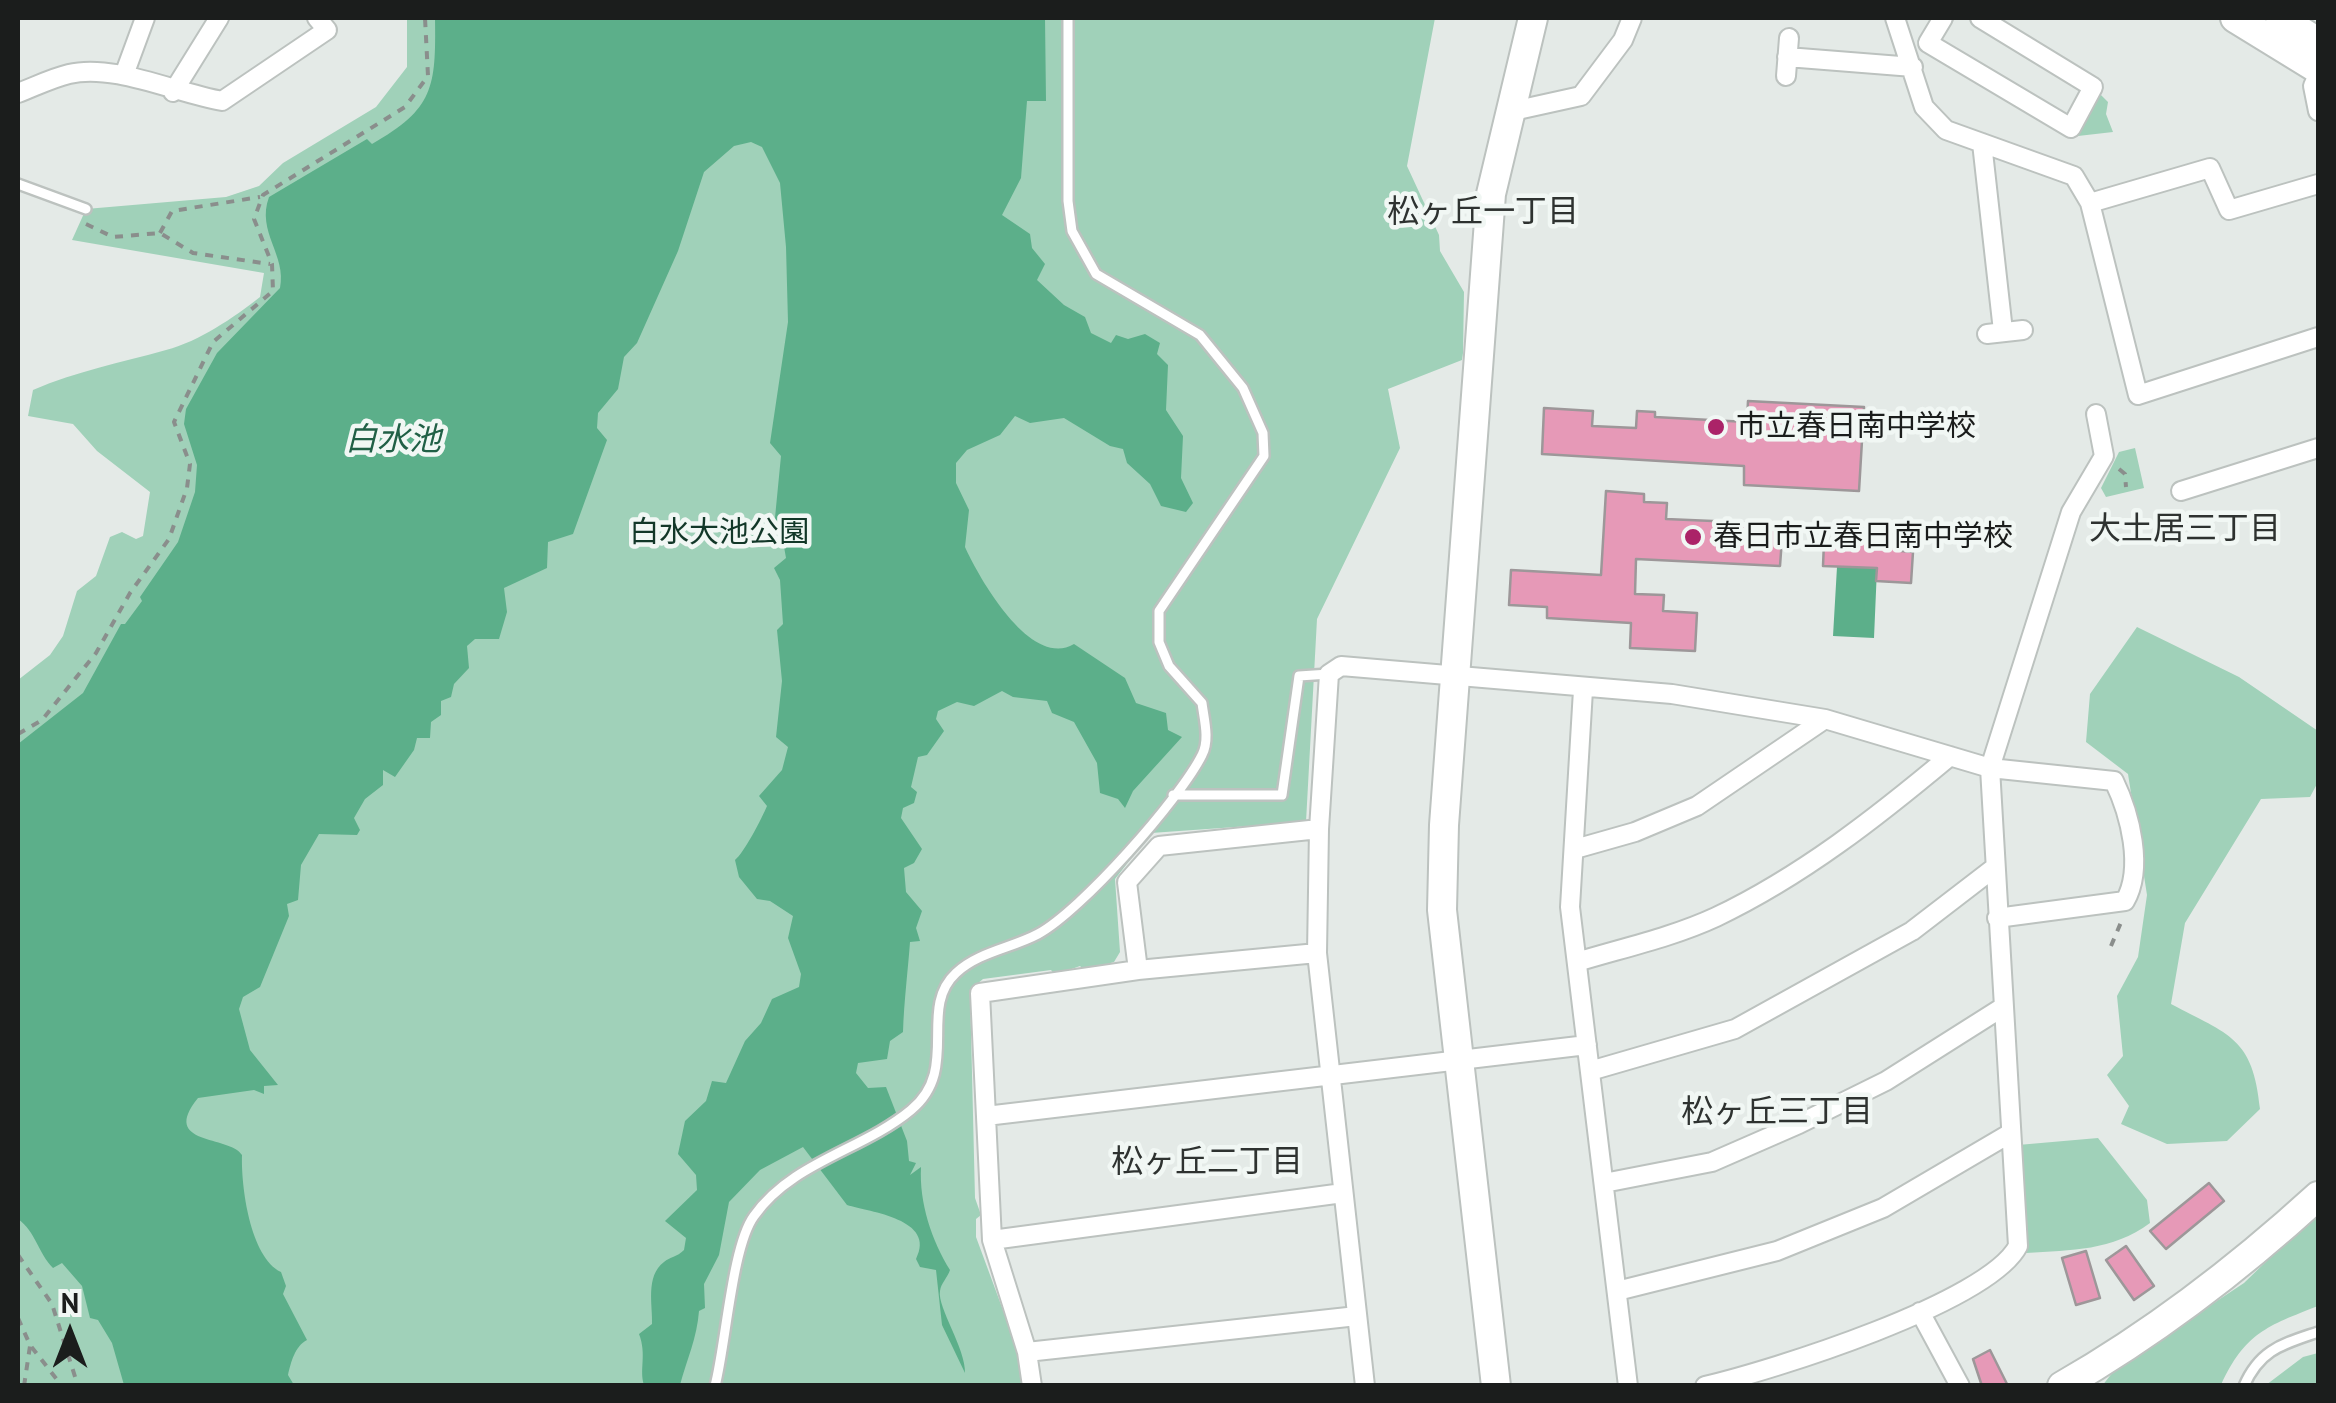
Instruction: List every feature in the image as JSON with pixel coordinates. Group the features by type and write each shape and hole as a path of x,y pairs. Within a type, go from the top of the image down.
{"street":[{"path":"124,74 145,18"},
{"path":"173,92 220,18"},
{"path":"18,93 72,73 124,74 173,92 222,101 327,30 317,18"},
{"path":"1496,1386 1442,910 1491,194 1533,18"},
{"path":"1513,110 1581,96 1623,40 1632,18"},
{"path":"1894,18 1924,107 1946,130 2074,176 2090,204 2138,394 2318,337"},
{"path":"1943,18 1928,43 2070,128 2093,87 1980,18"},
{"path":"2235,18 2318,72 2313,86 2318,111"},
{"path":"2280,18 2318,42"},
{"path":"1787,57 1912,66"},
{"path":"1982,143 1995,332 2023,330"},
{"path":"2090,204 2210,168 2228,210 2318,184"},
{"path":"1704,1386 1765,1372 1920,1312 2010,1262 2018,1246 1990,768 2071,512 2104,456 2096,414"},
{"path":"2181,491 2318,448"},
{"path":"1365,1386 1317,953 1319,829 1329,674 1340,666 1583,690 1672,694 1825,718 1990,768 2114,781 2128,808 2134,885 2126,901 1997,918"},
{"path":"1583,690 1570,906 1628,1386"},
{"path":"1575,849 1635,832 1697,806 1825,718"},
{"path":"1578,962 1713,919 1785,880 1889,808 1950,756"},
{"path":"1138,970 1127,882 1159,846 1319,829"},
{"path":"1590,1071 1735,1029 1912,931 1994,868"},
{"path":"1032,1386 1027,1352 992,1240 980,993 1138,970 1317,953"},
{"path":"1604,1182 1712,1162 1886,1081 2003,1008"},
{"path":"986,1116 1588,1045"},
{"path":"1617,1291 1777,1251 1883,1208 2009,1134"},
{"path":"992,1240 1343,1193"},
{"path":"2062,1386 2172,1318 2249,1259 2318,1196"},
{"path":"1920,1312 1960,1386"},
{"path":"1027,1352 1357,1316"}],"lane":[{"path":"716,1386 751,1219 804,1172 910,1111 931,1089 938,1072 940,1004 945,984 959,970 1039,933 1067,912 1173,795 1203,753 1206,737 1202,703 1169,666 1159,642 1159,610 1264,456 1263,433 1243,388 1200,336 1096,274 1083,257 1072,231 1068,201 1068,18"},
{"path":"18,184 86,209"},
{"path":"1173,795 1282,795 1299,676 1329,674"},
{"path":"2244,1386 2254,1363 2273,1347 2318,1332"}],"path":[{"path":"160,233 172,212 247,202 263,195 405,107 428,76 425,18"},
{"path":"18,734 42,720 85,667 169,539 187,488 190,464 174,422 213,342 273,292 272,264 254,219 263,195"},
{"path":"86,209 86,226 113,237 160,233 193,252 272,264"},
{"path":"2111,946 2121,926 2126,901"},
{"path":"18,1255 52,1304 78,1386"},
{"path":"18,1318 30,1345 62,1386"},
{"path":"24,1386 30,1369 30,1345"}],"green space":[{"name":"白水大池公園","path":"407,18 1435,18 1407,166 1439,235 1440,251 1464,292 1462,360 1388,389 1400,448 1317,619 1306,822 1151,833 1115,879 1120,952 1114,962 1085,971 1080,966 1055,975 1051,970 983,979 970,990 975,1198 981,1215 976,1219 976,1237 1017,1348 1023,1385 18,1386 18,680 50,655 63,636 77,591 96,576 110,537 122,532 136,539 143,536 150,492 97,451 73,424 28,416 33,390 204,335 260,297 264,273 72,240 86,209 226,197 259,186 283,163 376,107 407,67"},
{"path":"2093,87 2108,102 2106,114 2113,132 2078,136 2071,128"},
{"path":"2135,448 2144,488 2106,497 2101,488 2119,452"},
{"path":"2137,627 2239,677 2318,731 2318,782 2310,797 2261,799 2185,923 2171,1004 2235,1041 2244,1052 2257,1085 2260,1109 2227,1141 2167,1144 2121,1124 2129,1106 2107,1075 2123,1056 2117,996 2138,957 2147,895 2128,774 2086,742 2090,694"},
{"path":"2098,1138 2147,1200 2150,1223 2106,1244 2026,1253 2018,1145"},
{"path":"2318,1211 2318,1306 2271,1326 2249,1342 2221,1385 2102,1386 2116,1368 2244,1283"},
{"path":"2318,1353 2318,1385 2266,1385 2303,1357"}],"water":[{"name":"白水池","path":"435,18 1045,18 1046,101 1027,101 1021,178 1002,215 1030,234 1032,248 1045,264 1037,280 1064,305 1085,317 1091,333 1111,343 1116,335 1128,339 1145,334 1160,343 1157,354 1168,365 1166,410 1183,436 1181,478 1193,503 1186,512 1161,506 1150,484 1127,463 1123,449 1110,446 1064,418 1030,423 1015,416 1000,435 967,450 956,463 956,483 969,510 965,547 994,598 1024,633 1058,649 1074,644 1125,678 1136,703 1166,713 1168,730 1182,737 1133,791 1125,808 1118,799 1100,793 1097,763 1074,722 1052,713 1047,701 1013,697 1002,691 974,706 957,702 938,711 936,719 944,731 927,755 918,757 911,787 917,792 914,803 903,808 901,818 922,849 914,863 904,868 906,892 922,911 916,928 920,941 910,942 903,1032 890,1041 887,1059 858,1063 856,1073 868,1088 886,1087 907,1141 909,1161 916,1163 910,1175 921,1167 928,1221 950,1270 940,1298 965,1373 942,1325 936,1270 920,1267 916,1259 920,1245 917,1235 898,1220 847,1205 803,1147 760,1170 729,1202 719,1255 704,1284 705,1308 699,1311 680,1385 644,1385 639,1334 652,1324 654,1275 664,1262 684,1250 686,1238 665,1221 697,1190 696,1175 678,1154 685,1121 706,1101 712,1081 726,1083 745,1041 761,1023 772,999 799,987 801,974 788,938 793,916 770,901 757,899 739,877 735,860 765,811 767,806 759,796 782,770 788,747 776,737 782,681 777,630 783,624 780,580 774,568 786,558 783,541 773,538 781,456 770,443 788,322 786,247 780,183 762,147 751,142 734,146 704,172 678,251 637,343 624,357 618,389 598,413 597,428 607,440 573,534 548,542 547,568 504,588 507,612 499,639 475,639 467,646 469,668 454,684 451,697 441,701 441,715 431,722 430,738 417,738 414,750 395,777 383,770 383,785 365,799 354,818 360,830 357,835 319,834 301,865 298,900 287,904 289,916 260,987 243,997 239,1009 250,1050 278,1085 264,1086 264,1094 254,1090 198,1098 188,1113 187,1124 192,1132 242,1155 243,1184 255,1237 270,1264 281,1272 286,1286 283,1294 307,1340 297,1350 288,1375 294,1385 124,1385 112,1343 98,1320 90,1318 82,1286 62,1263 53,1268 18,1219 18,744 83,693 121,624 142,601 140,597 178,542 195,492 197,465 184,424 186,409 217,353 280,288 279,265 266,221 269,197 367,139 372,144 408,119 427,94 432,79"},
{"path":"1837,567 1877,568 1874,638 1833,636"}],"building":[{"path":"1748,401 1864,407 1859,491 1744,485 1744,466 1542,454 1544,408 1593,411 1592,426 1636,428 1637,411 1655,412 1655,417 1747,422"},
{"path":"1606,491 1644,494 1644,502 1667,503 1666,519 1783,524 1780,566 1636,559 1635,594 1664,595 1663,611 1697,613 1695,651 1630,648 1631,623 1547,618 1547,607 1509,605 1511,570 1601,575"},
{"path":"1856,533 1902,535 1901,551 1913,552 1911,583 1876,581 1877,568 1823,566 1824,542 1855,544"},
{"path":"2209,1183 2224,1201 2166,1249 2150,1231"},
{"path":"2126,1246 2154,1286 2134,1300 2106,1260"},
{"path":"2086,1251 2100,1298 2076,1305 2062,1258"},
{"path":"1990,1350 2008,1386 1982,1386 1973,1359"}],"place":[{"name":"市立春日南中学校","path":"1716,427"},
{"name":"春日市立春日南中学校","path":"1693,537"}],"district":[{"name":"松ヶ丘一丁目","path":"1483,213"},
{"name":"大土居三丁目","path":"2185,530"},
{"name":"松ヶ丘三丁目","path":"1777,1113"},
{"name":"松ヶ丘二丁目","path":"1207,1163"}]}
